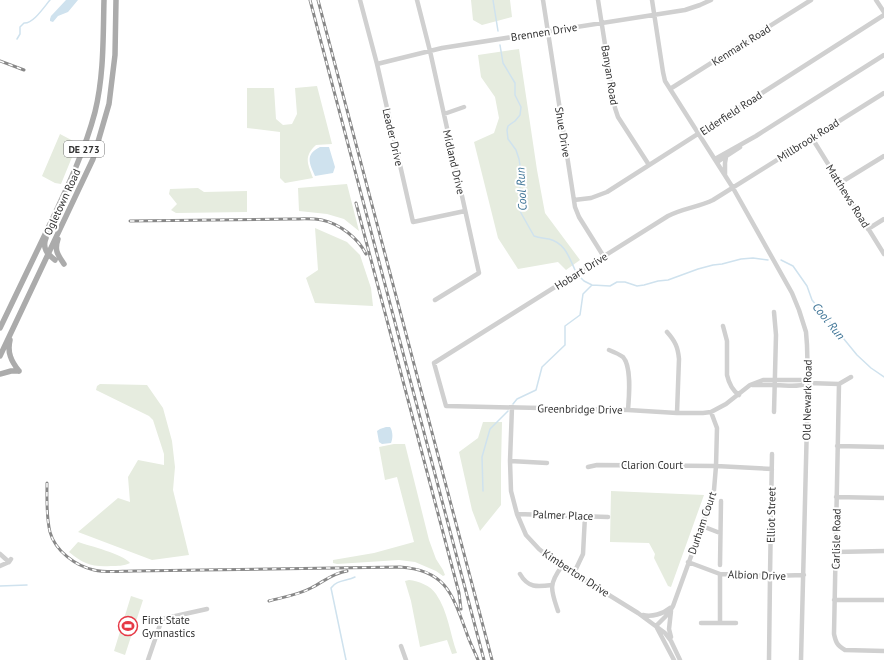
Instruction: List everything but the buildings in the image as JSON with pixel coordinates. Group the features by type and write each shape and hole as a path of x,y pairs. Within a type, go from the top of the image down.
{"main road":[{"name":"Ogletown Road","path":"0,328 62,199 90,130 102,70 104,0"},
{"name":"Ogletown Road","path":"0,356 94,159 110,104 116,55 116,0"},
{"path":"55,260 48,255 44,246 58,214 62,199"},
{"path":"64,222 56,244 56,250 64,264"},
{"path":"0,374 10,371 18,371 13,364 9,353 13,328"}],"street":[{"name":"Leader Drive","path":"360,0 377,64 412,222 465,210"},
{"name":"Midland Drive","path":"417,0 430,51 479,274 435,300"},
{"name":"Shue Drive","path":"543,0 575,207 579,217 604,257"},
{"name":"Banyan Road","path":"598,0 616,112 648,165"},
{"name":"Old Newark Road","path":"652,0 663,76 733,188 789,287 799,310 806,332 808,383 802,660"},
{"name":"Brennen Drive","path":"377,64 430,51 692,8 711,0"},
{"name":"Kenmark Road","path":"670,89 811,0"},
{"path":"876,0 884,14"},
{"name":"Elderfield Road","path":"574,200 591,198 607,192 884,14"},
{"path":"716,160 884,55"},
{"name":"Millbrook Road","path":"733,188 884,93"},
{"path":"444,114 464,107"},
{"path":"716,160 726,157 756,136"},
{"name":"Matthews Road","path":"812,138 884,254"},
{"path":"840,183 884,156"},
{"path":"725,175 726,157"},
{"name":"Hobart Drive","path":"434,363 675,212 704,204 733,188"},
{"path":"868,229 884,219"},
{"path":"774,312 776,335 776,382 774,412"},
{"path":"723,326 727,341 728,380 734,391 739,395"},
{"path":"667,332 673,339 678,350 677,413"},
{"path":"609,350 624,358 628,367 628,410"},
{"name":"Greenbridge Drive","path":"434,363 446,406 703,413 711,412 726,404 750,385 763,380 776,382 801,380 808,383 838,384"},
{"path":"838,384 850,377"},
{"name":"Carlisle Road","path":"838,384 834,634 836,642 845,650 884,651"},
{"name":"Kimberton Drive","path":"512,408 510,461 511,491 517,514 526,535 547,556 640,614 656,626 668,636 680,660"},
{"name":"Durham Court","path":"656,626 668,614 672,606 714,490 716,466 716,428 711,412"},
{"path":"837,446 884,447"},
{"name":"Elliot Street","path":"769,660 772,454"},
{"path":"510,461 547,463"},
{"name":"Clarion Court","path":"588,467 597,465 716,466 772,469"},
{"path":"836,497 884,498"},
{"path":"720,565 721,501"},
{"name":"Palmer Place","path":"517,514 608,517"},
{"path":"574,573 583,554 585,516"},
{"path":"702,526 720,533"},
{"path":"835,552 884,551"},
{"path":"0,554 10,561 0,566"},
{"name":"Albion Drive","path":"688,562 720,574 770,576 804,575"},
{"path":"558,611 552,595 552,585 554,578 562,566"},
{"path":"520,574 525,582 532,585 552,585"},
{"path":"720,574 720,623"},
{"path":"834,600 884,600"},
{"path":"640,614 646,616 660,614 672,606"},
{"path":"672,606 669,629 673,644"},
{"path":"148,660 162,618 207,608"},
{"path":"701,623 736,623"},
{"name":"Kimberton Drive","path":"656,626 674,660"},
{"path":"401,646 406,660"}],"shaded area":[{"path":"471,0 510,0 512,17 482,25 473,20"},
{"path":"519,49 545,213 580,260 566,270 558,262 518,269 498,238 474,142 494,133 499,118 495,97 481,77 478,55"},
{"path":"317,86 332,144 316,145 309,153 308,161 313,178 285,183 280,178 280,132 247,128 247,88 274,88 276,119 283,125 292,124 297,114 295,88"},
{"path":"60,134 77,143 61,184 55,183 42,176"},
{"path":"347,184 359,231 344,219 327,214 299,211 298,188"},
{"path":"198,188 204,192 247,191 247,212 176,213 171,210 177,204 169,194 170,189"},
{"path":"315,228 347,242 360,255 371,288 373,306 315,303 306,278 318,270"},
{"path":"100,384 147,385 163,408 172,441 175,467 173,490 189,555 152,560 78,532 118,498 130,502 128,477 138,460 164,465 164,454 153,420 149,416 96,390 97,386"},
{"path":"483,422 502,422 501,505 480,531 472,510 459,452 478,438"},
{"path":"394,444 405,444 429,540 436,559 445,575 443,576 436,571 415,562 399,560 333,563 333,560 374,553 414,542 397,477 385,480 379,447"},
{"path":"611,491 704,495 671,587 668,586 654,558 655,554 649,543 610,542"},
{"path":"78,542 114,553 130,563 116,566 98,566 88,564 69,552"},
{"path":"409,580 424,584 436,594 446,615 457,653 452,654 447,640 420,647 411,601 405,581"},
{"name":"First State Gymnastics","path":"131,596 143,600 125,655 114,651"}],"water":[{"path":"66,0 78,0 68,12 58,16 53,22 50,21 51,16"},
{"path":"320,147 329,147 335,167 333,173 315,176 310,164 310,157 315,150"},
{"path":"390,427 391,429 392,441 391,443 382,444 379,442 377,431"}],"waterway":[{"path":"17,39 20,34 20,27 24,23 27,23 35,18 50,0"},
{"name":"Cool Run","path":"493,0 498,31"},
{"name":"Cool Run","path":"500,45 503,63 515,83 515,95 521,107 520,115 508,126 507,130 508,139 516,150 519,159 521,172 519,204 521,213 534,236 549,239 563,247 575,270"},
{"name":"Cool Run","path":"580,277 592,285 610,286 617,282 625,282 637,286 668,280 698,269 741,259 753,258 768,260"},
{"name":"Cool Run","path":"781,260 793,266 807,286 812,300 857,355 871,368 884,377"},
{"path":"513,404 517,399 536,390 542,367 565,345 565,326 580,315 583,294 592,285"},
{"path":"483,491 482,457 490,429 508,411"},
{"path":"346,660 331,588 336,583 355,577"},
{"path":"0,586 27,585"}],"railway":[{"path":"310,0 484,660"},
{"path":"318,0 492,660"},
{"path":"0,61 24,70"},
{"path":"356,203 459,593 461,609"},
{"path":"130,221 318,219 329,222 348,232 363,248 366,254"},
{"path":"47,483 48,520 53,539 56,545 67,557 87,568 109,572 400,567 415,569 427,573 445,586 456,605 478,660"},
{"path":"269,601 301,592 333,576 347,571"}],"place":[{"name":"First State Gymnastics","path":"128,626"}]}
